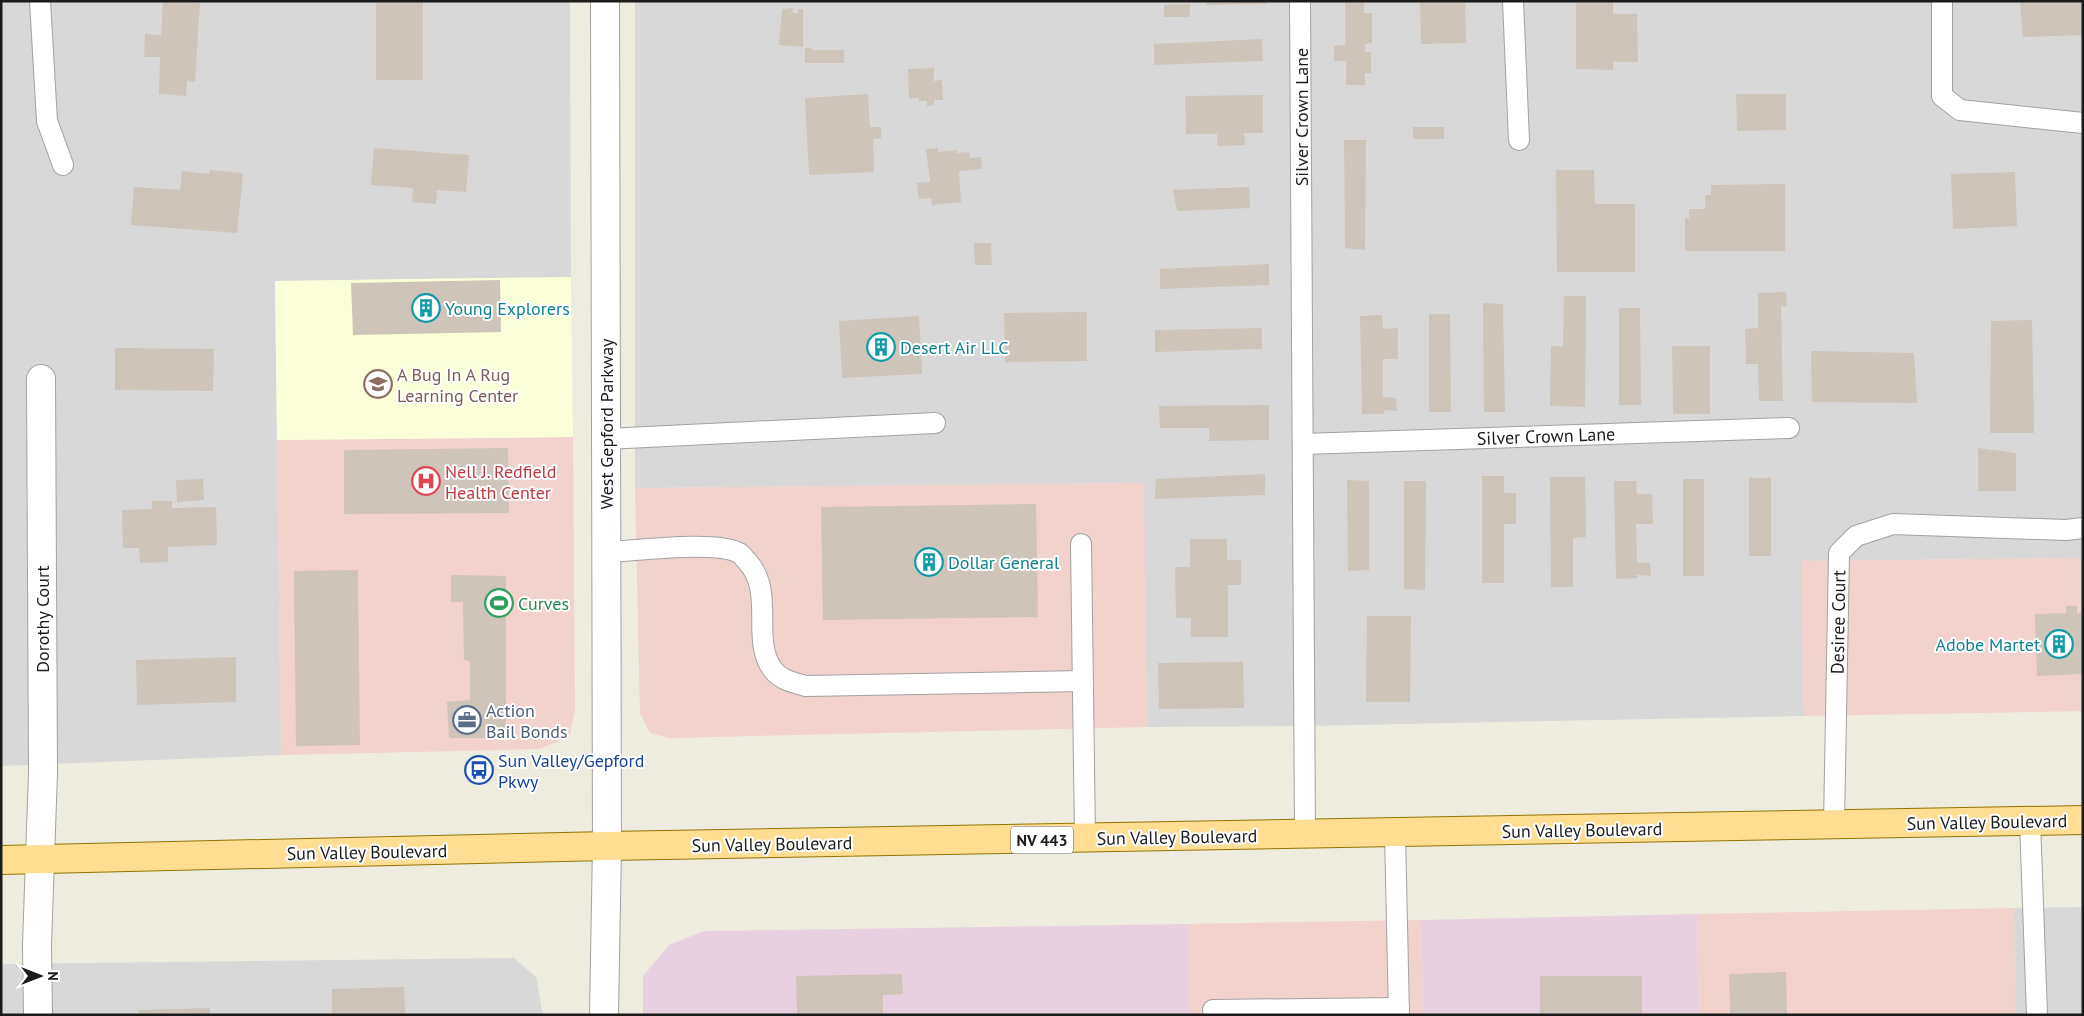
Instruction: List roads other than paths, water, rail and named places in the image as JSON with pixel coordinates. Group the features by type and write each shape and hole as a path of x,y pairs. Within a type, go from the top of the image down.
{"main road":[{"name":"Sun Valley Boulevard","path":"1,860 607,846 2083,820"}],"street":[{"name":"West Gepford Parkway","path":"604,1015 607,846 605,1"},
{"name":"Dorothy Court","path":"38,1015 42,772 41,379"}],"lane":[{"path":"40,1 47,121 64,165"},
{"name":"Silver Crown Lane","path":"1300,1 1305,835"},
{"path":"1513,1 1519,140"},
{"path":"1942,1 1942,96 1960,110 2083,123"},
{"path":"606,439 935,423"},
{"name":"Silver Crown Lane","path":"1303,444 1789,428"},
{"name":"Desiree Court","path":"1834,824 1839,553 1856,536 1893,524 2066,530 2083,528"},
{"path":"1081,544 1085,839"},
{"path":"606,552 714,546 739,553 753,568 762,591 765,652 773,670 788,681 806,686 1082,681"},
{"path":"2030,821 2036,1015"},
{"path":"1213,1010 1399,1011 1396,833"}],"place":[{"name":"Young Explorers","path":"426,308"},
{"name":"Desert Air LLC","path":"881,347"},
{"name":"A Bug In A Rug Learning Center","path":"378,384"},
{"name":"Nell J. Redfield Health Center","path":"426,481"},
{"name":"Dollar General","path":"929,562"},
{"name":"Curves","path":"499,603"},
{"name":"Adobe Martet","path":"2059,644"},
{"name":"Action Bail Bonds","path":"467,720"},
{"name":"Sun Valley/Gepford Pkwy","path":"479,770"}]}
